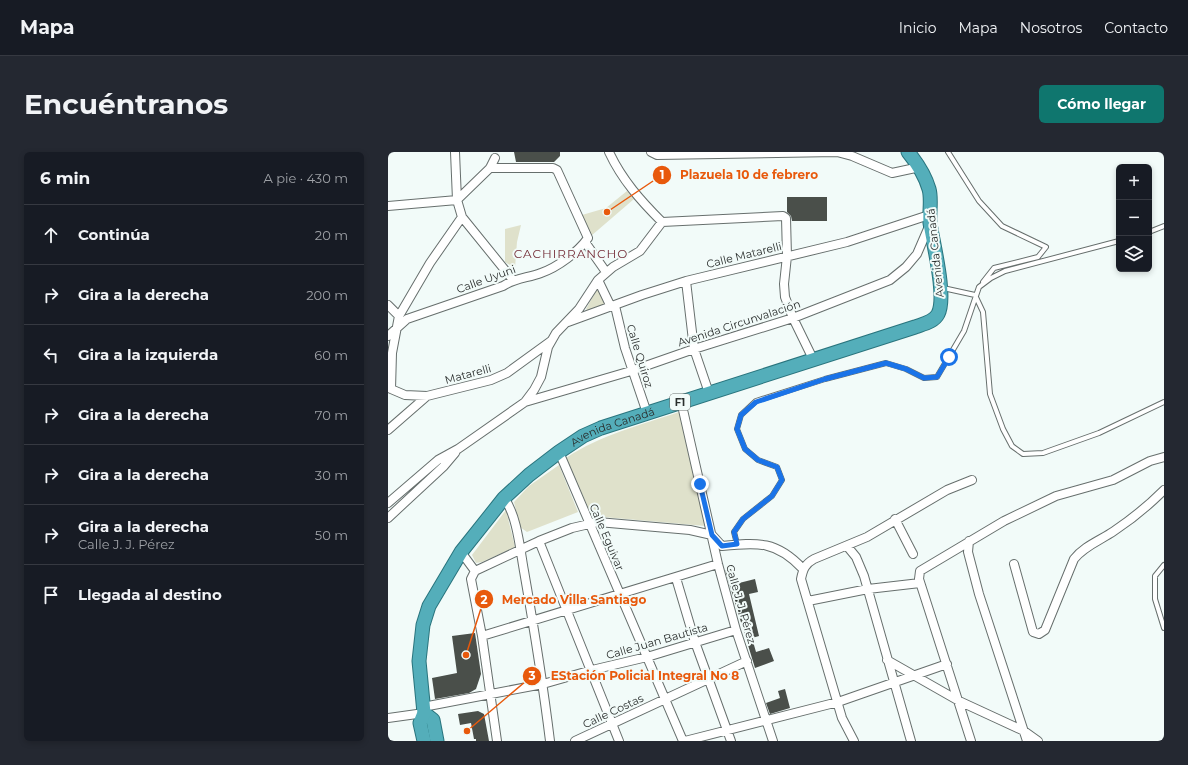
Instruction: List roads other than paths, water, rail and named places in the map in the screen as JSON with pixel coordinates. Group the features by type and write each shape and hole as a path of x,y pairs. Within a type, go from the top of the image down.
{"highway":[{"name":"Avenida Canadá","path":"424,741 420,723 424,710 419,661 423,625 429,606 461,552 504,498 528,475 583,436 600,428 930,321 938,315 941,304 940,288 930,219 930,190 920,167 908,152"},
{"name":"Avenida Canadá","path":"424,710 433,720 437,741"}],"street":[{"path":"455,152 457,200 462,217 513,280"},
{"path":"609,152 615,166 635,195 662,222 783,216 786,218 787,256 784,284 785,297 793,318 813,359"},
{"path":"656,153 837,152 852,156 892,173 920,167"},
{"path":"388,206 457,200 490,168 495,158"},
{"path":"490,168 553,168 557,170 587,240 606,272"},
{"path":"390,390 392,353 399,316 430,263 462,217"},
{"name":"Calle Matarelli","path":"565,323 642,295 686,281 847,242 930,219"},
{"name":"Avenida Circunvalación","path":"525,402 631,371 694,349 793,318 890,280 906,267 917,254 930,219"},
{"path":"388,503 438,460 458,449 525,402 541,377 548,347 552,340 565,323 579,309 598,280 606,272 640,251 662,222"},
{"name":"Calle Uyuni","path":"388,336 407,319 503,286 513,280 542,273 558,265 587,240"},
{"name":"Calle Quiroz","path":"598,280 613,306 631,371 647,413"},
{"path":"686,281 694,349 709,393"},
{"path":"388,305 399,316"},
{"name":"Matarelli","path":"390,390 405,396 426,396 463,388 496,378 506,373 552,340"},
{"path":"388,430 426,396"},
{"name":"Calle J. J. Pérez","path":"681,401 718,564 736,630 773,741"},
{"path":"388,518 444,466 458,449"},
{"name":"Calle Eguivar","path":"559,452 619,595 684,741"},
{"path":"971,741 920,583 920,571 1004,521 1056,496 1113,480 1150,461 1164,457"},
{"path":"854,741 842,718 801,578 803,569 807,563 814,559 867,537 895,519 947,490 972,480"},
{"path":"1014,564 1033,632 1039,634 1045,630 1074,559 1080,552 1114,532 1150,505 1164,490"},
{"path":"504,498 511,506 520,549 533,620 550,741"},
{"path":"895,519 913,554"},
{"path":"497,741 482,636 471,579 475,571 539,541 572,528 598,522 690,530 712,535 722,546 749,543 770,546 791,556 803,569"},
{"path":"539,541 568,610 619,741"},
{"path":"969,542 968,552 979,594 1027,741"},
{"path":"847,546 856,557 868,589 911,741"},
{"path":"461,552 475,571"},
{"path":"482,636 718,564"},
{"path":"676,578 695,642 731,741"},
{"path":"808,601 868,589 920,583"},
{"name":"Calle Juan Bautista","path":"388,718 543,684 592,670 647,657 736,630"},
{"path":"887,660 959,701 1024,731 1038,741"},
{"name":"Calle Costas","path":"578,740 612,722 665,700 747,661"},
{"path":"684,741 838,702 947,664"}],"lane":[{"path":"737,544 734,532 743,519 772,496 782,480 777,467 758,460 745,449 737,429 741,415 756,402 825,379 886,363 906,369 924,378 937,377 964,331 975,295 979,287 994,268 1038,257 1046,247 1002,226 979,201 948,152"},
{"path":"1152,231 1164,226"},
{"path":"979,287 991,278 1005,271 1116,242"},
{"path":"940,288 975,295"},
{"path":"975,295 983,312 990,394 1003,430 1012,446 1023,454 1043,453 1099,433 1164,402"},
{"path":"1164,565 1155,576 1155,599 1164,628"}],"place":[{"name":"Plazuela 10 de febrero","path":"607,212"},
{"name":"Mercado Villa Santiago","path":"466,655"},
{"name":"EStación Policial Integral No 8","path":"467,731"}],"district":[{"name":"CACHIRRANCHO","path":"571,253"}]}
